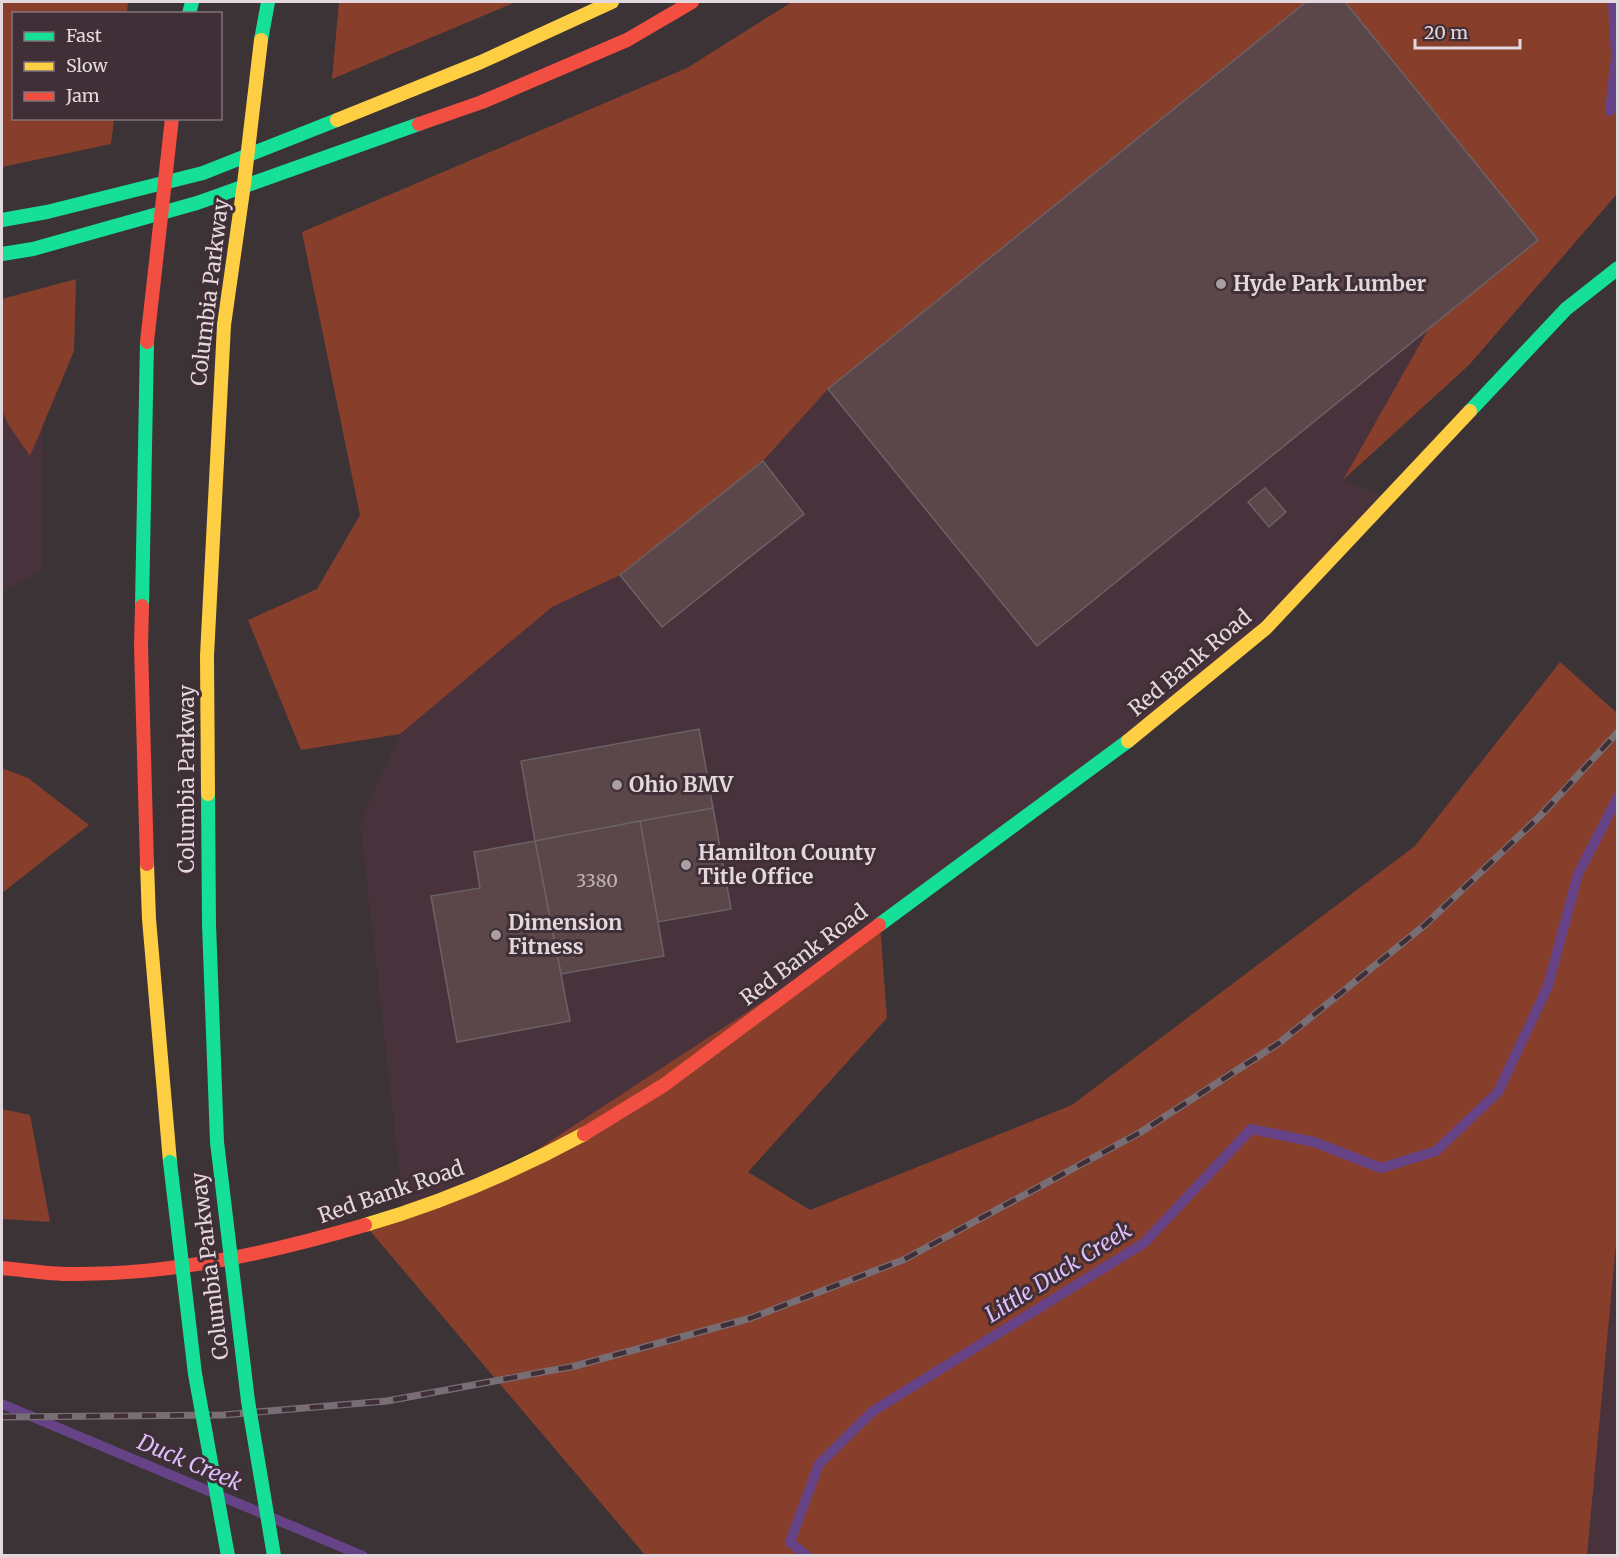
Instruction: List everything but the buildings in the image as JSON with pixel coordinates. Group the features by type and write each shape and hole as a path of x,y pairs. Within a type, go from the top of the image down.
{"main road":[{"name":"Columbia Parkway","path":"268,2 261,40 224,325 207,656 209,924 217,1142 233,1297 258,1477 274,1556"},
{"path":"2,220 47,212 203,173 481,62 612,2"},
{"path":"2,255 33,249 197,203 482,102 627,40 692,2"},
{"name":"Columbia Parkway","path":"172,120 147,342 141,646 148,907 171,1162 195,1374 228,1556"},
{"name":"Red Bank Road","path":"2,1268 70,1274 135,1272 215,1261 310,1241 404,1214 494,1178 581,1135 664,1085 1151,724 1266,628 1566,309 1617,268"}],"shaded area":[{"path":"2,2 128,2 127,12 12,12 12,120 114,120 111,144 2,167"},
{"path":"339,2 516,2 332,79"},
{"path":"792,2 1306,2 828,389 763,461 620,575 552,607 400,734 301,750 248,620 317,589 360,515 302,232 687,68"},
{"path":"1306,2 1345,2 1538,240 1429,328 1343,480 1389,497 1266,628 664,1085 404,1214 360,822 400,734 552,607 620,575 763,461 828,389"},
{"path":"1345,2 1617,2 1617,194 1469,365 1343,480 1429,328 1538,240"},
{"path":"76,279 74,351 30,456 8,424 2,410 2,299"},
{"path":"43,359 43,570 2,593 2,361"},
{"path":"1560,662 1617,713 1618,1222 1587,1555 645,1555 365,1225 494,1178 880,925 887,1018 748,1172 810,1210 1072,1105 1415,846"},
{"path":"2,768 28,778 89,825 2,893"},
{"path":"1617,1056 1617,1555 1541,1556"},
{"path":"2,1109 30,1115 50,1222 2,1219"}],"waterway":[{"name":"Little Duck Creek","path":"1610,111 1616,57 1613,2"},
{"name":"Little Duck Creek","path":"807,1556 790,1542 819,1464 873,1411 1144,1243 1251,1129 1314,1142 1381,1168 1436,1151 1498,1092 1548,986 1578,874 1618,797"},
{"name":"Duck Creek","path":"2,1404 363,1556"}],"railway":[{"path":"2,1417 223,1415 387,1401 575,1366 751,1318 903,1260 1141,1132 1279,1043 1426,924 1540,816 1618,732"}],"traffic: fast":[{"path":"190,12 192,2"},
{"path":"261,40 268,2"},
{"path":"2,220 47,212 203,173 337,120"},
{"path":"2,254 33,249 197,203 419,124"},
{"path":"1470,411 1566,309 1618,268"},
{"path":"142,606 147,342"},
{"path":"879,925 1128,741"},
{"path":"208,794 209,924 217,1142"},
{"path":"217,1142 248,1401 274,1556"},
{"path":"170,1162 195,1374 228,1556"}],"traffic: slow":[{"path":"337,120 481,62 612,2"},
{"path":"224,325 261,40"},
{"path":"208,794 207,656 224,325"},
{"path":"1128,741 1266,628 1470,411"},
{"path":"147,864 149,919 170,1162"},
{"path":"365,1225 477,1186 584,1134"}],"traffic: jam":[{"path":"419,124 482,102 627,40 692,2"},
{"path":"147,342 172,120"},
{"path":"142,606 147,864"},
{"path":"584,1134 664,1085 879,925"},
{"path":"2,1268 71,1274 145,1271 256,1253 365,1225"}],"place":[{"name":"Hyde Park Lumber","path":"1221,284"},
{"name":"Ohio BMV","path":"617,785"},
{"name":"Hamilton County Title Office","path":"686,865"},
{"name":"Dimension Fitness","path":"496,935"}]}
